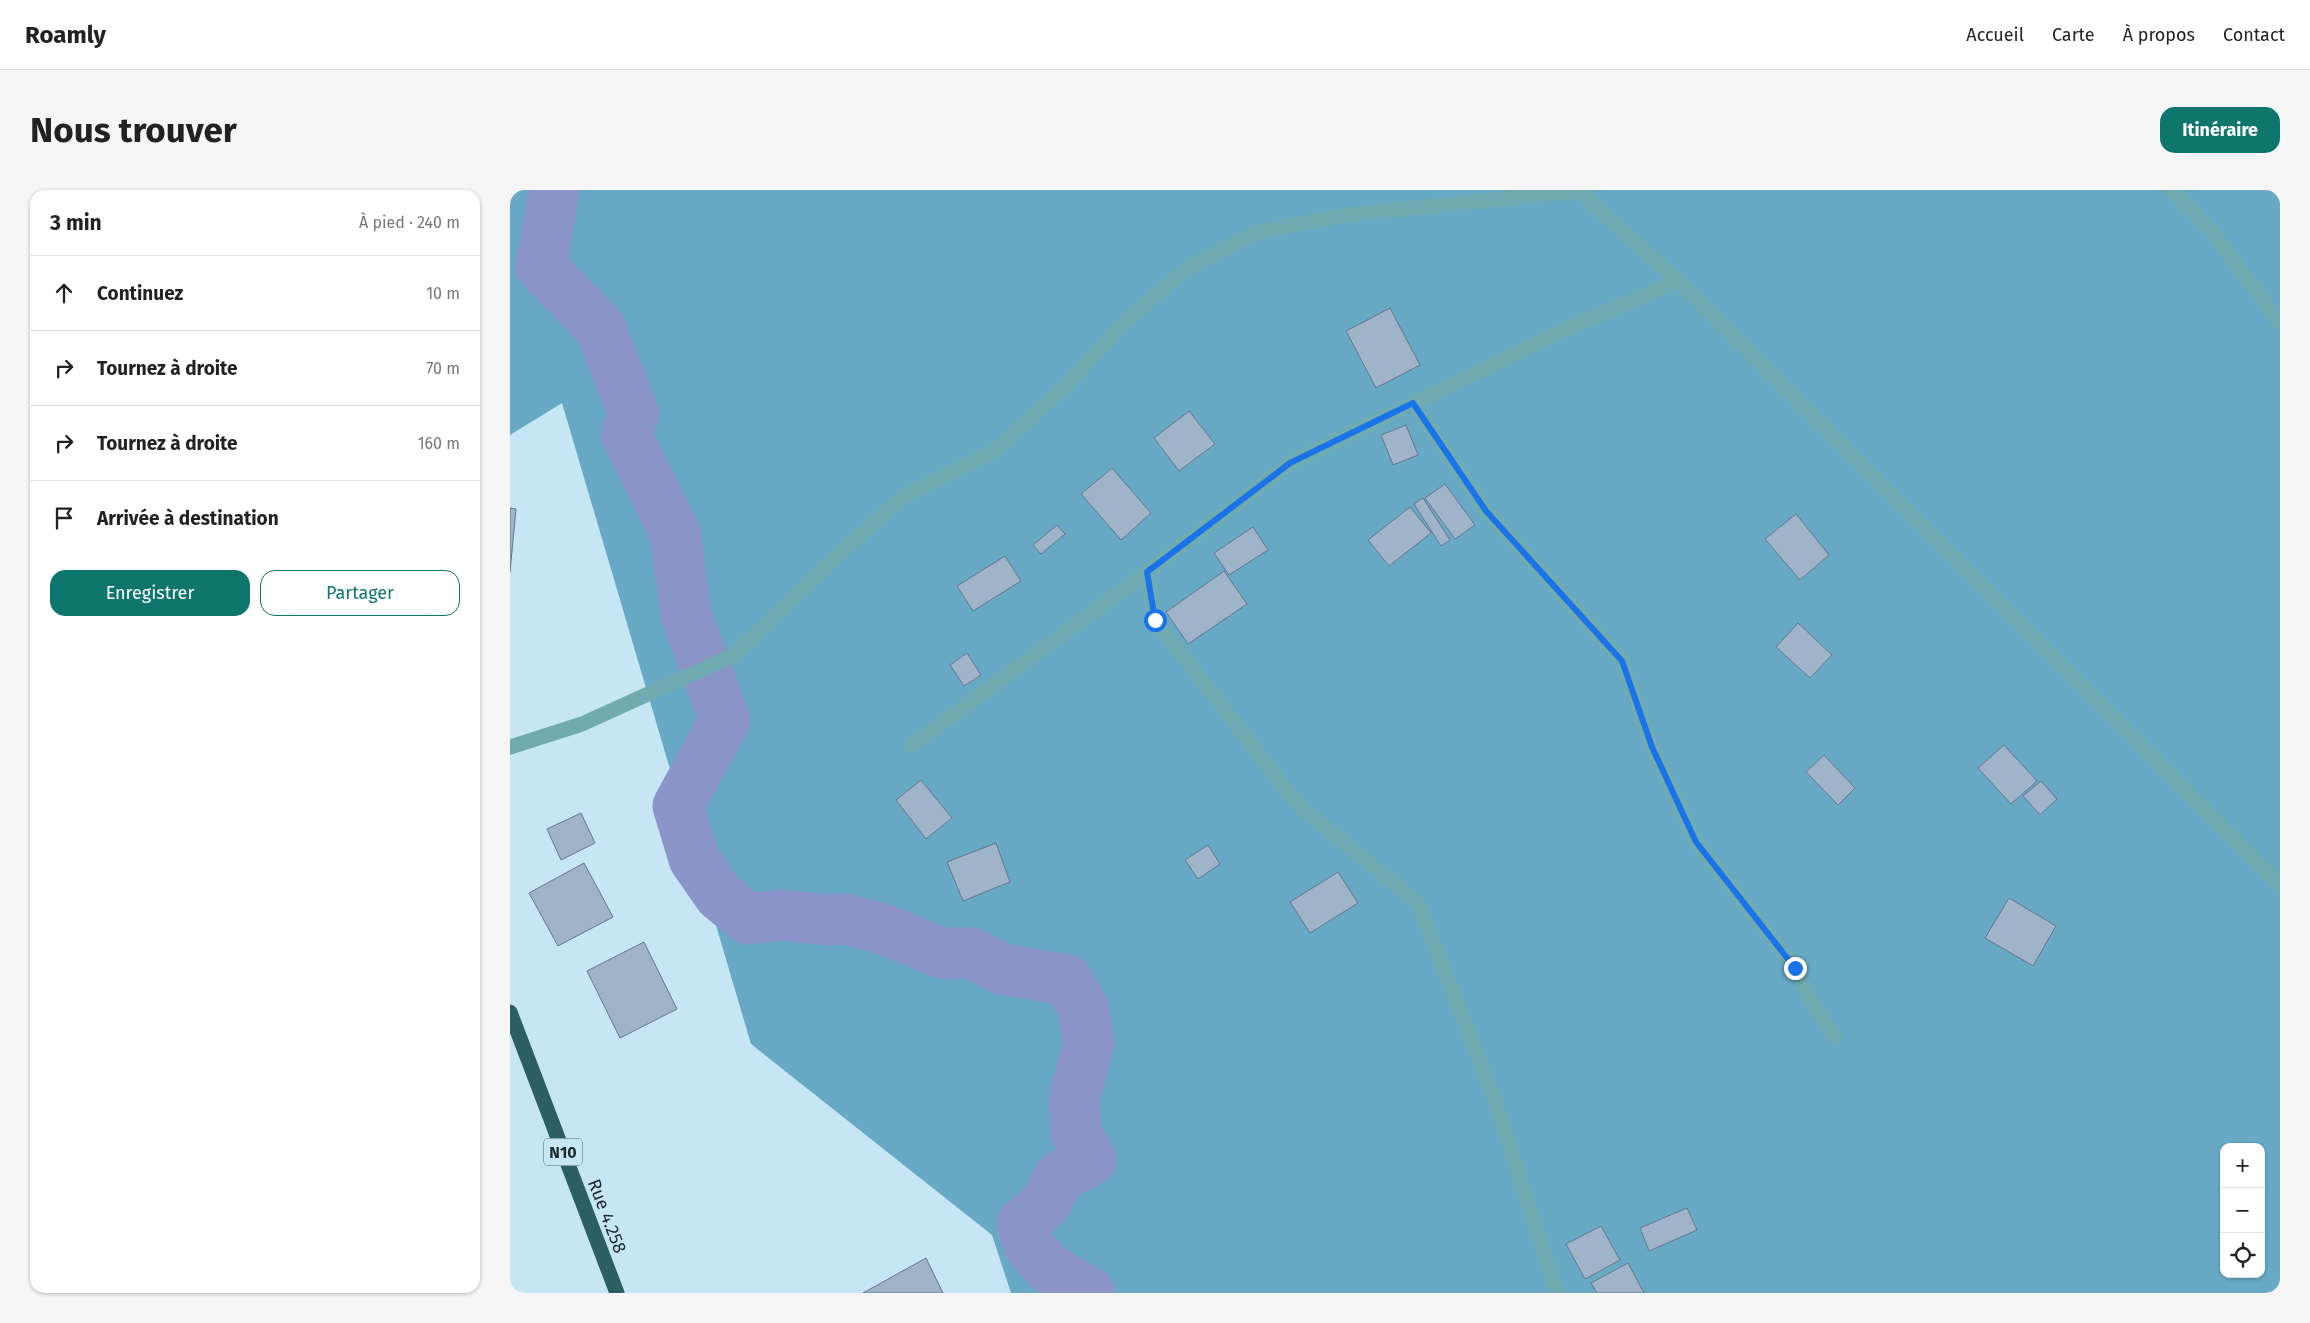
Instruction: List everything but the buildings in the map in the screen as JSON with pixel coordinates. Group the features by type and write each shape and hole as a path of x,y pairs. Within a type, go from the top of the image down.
{"highway":[{"name":"Rue 4.258","path":"510,1012 617,1293"}],"street":[{"path":"2171,190 2213,233 2278,317"},
{"path":"510,747 582,724 734,655 834,559 902,498 993,452 1066,386 1125,322 1187,268 1257,232 1346,215 1581,191 1678,281 2280,885"},
{"path":"911,746 1147,572 1290,463 1562,331 1678,281"},
{"path":"1413,403 1486,511 1622,661 1652,747 1696,842 1795,968 1810,998 1835,1037"},
{"path":"1147,572 1155,620 1299,806 1418,903 1495,1100 1557,1293"}],"shaded area":[{"path":"510,190 2280,190 2280,1293 1011,1293 992,1235 751,1044 562,403 510,435"}],"waterway":[{"path":"554,190 541,267 600,327 634,414 626,434 676,535 687,617 725,720 678,806 694,859 719,895 748,919 782,915 827,920 846,919 886,930 941,953 971,953 1002,969 1067,980 1083,1007 1089,1043 1074,1099 1076,1133 1091,1160 1059,1177 1046,1203 1022,1224 1030,1247 1048,1268 1090,1293"}],"route":[{"path":"1155,620 1147,572 1290,463 1413,403 1486,511 1622,661 1652,747 1696,842 1795,968"}]}
